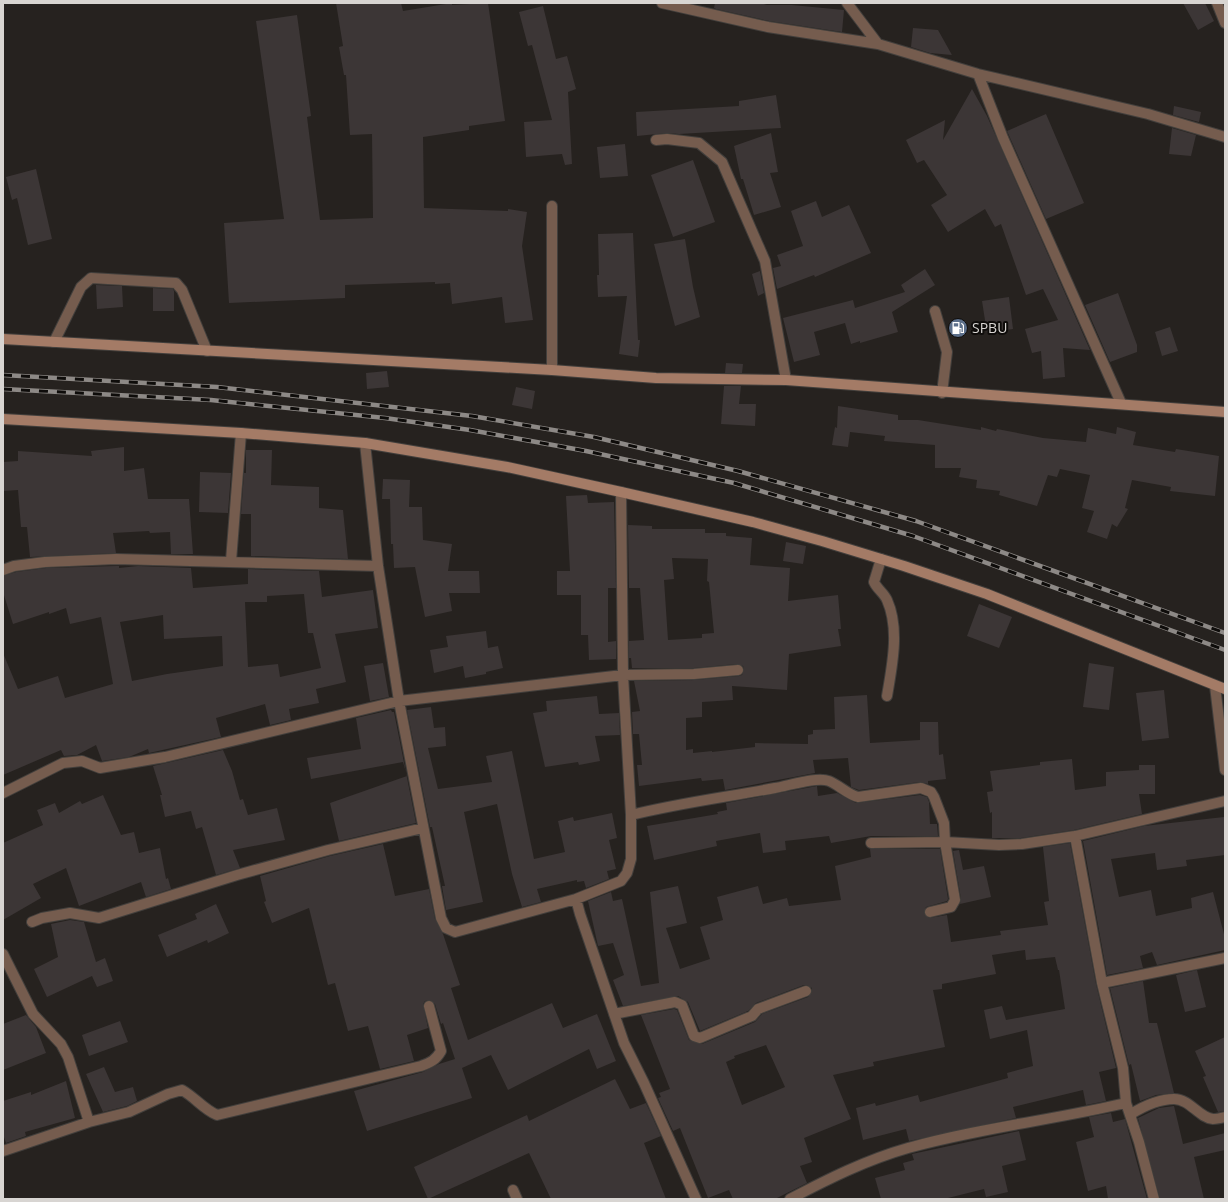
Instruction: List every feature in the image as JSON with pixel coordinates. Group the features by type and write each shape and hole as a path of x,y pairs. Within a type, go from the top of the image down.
{"main road":[{"path":"3,339 552,370 656,378 786,380 942,393 1121,403 1225,412"},
{"path":"3,419 241,433 365,443 507,467 622,492 753,522 881,559 987,594 1220,687"}],"street":[{"path":"662,3 768,27 878,44 978,74 1148,114 1225,137"},
{"path":"847,3 878,44"},
{"path":"1217,3 1225,22"},
{"path":"978,74 1007,145 1121,403"},
{"path":"656,140 668,139 699,143 722,162 765,261 786,380"},
{"path":"552,206 552,370"},
{"path":"54,342 81,287 91,278 114,279 176,283 182,290 207,351"},
{"path":"934,311 947,352 942,393"},
{"path":"231,561 241,433"},
{"path":"365,443 378,566 399,700 441,918 446,928 456,932 576,899 620,881 627,874 631,859 631,815 623,674 622,492"},
{"path":"3,570 14,566 45,562 116,559 378,566"},
{"path":"881,559 874,582 887,600 894,632 893,659 887,696"},
{"path":"3,793 63,762 82,761 100,768 165,757 399,700 623,674 694,674 738,670"},
{"path":"1220,687 1225,770"},
{"path":"631,815 667,806 777,788 803,782 828,780 851,795 858,797 921,788 927,790 934,797 944,823 945,842 954,903 951,906 930,912"},
{"path":"871,843 945,842 999,845 1022,844 1075,836 1225,800"},
{"path":"32,922 42,918 70,913 99,918 237,875 328,850 423,828"},
{"path":"1075,836 1102,983 1123,1068 1126,1103 1131,1114 1154,1199"},
{"path":"576,899 624,1043 644,1083 696,1199"},
{"path":"3,954 33,1014 61,1044 68,1057 89,1122"},
{"path":"1102,983 1225,958"},
{"path":"614,1014 679,1003 682,1005 694,1036 700,1038 752,1016 758,1009 806,991"},
{"path":"3,1151 89,1122 129,1112 168,1094 182,1090 195,1098 206,1111 217,1116 421,1066 433,1061 441,1052 429,1006"},
{"path":"1131,1114 1151,1104 1175,1099 1191,1106 1207,1118 1214,1119 1225,1117"},
{"path":"790,1199 838,1174 906,1149 971,1132 1068,1117 1126,1103"}],"building":[{"path":"336,3 401,3 403,11 452,3 452,5 488,3 505,121 469,126 469,130 423,137 424,208 508,211 508,209 527,212 522,246 533,320 505,323 502,297 452,304 450,283 435,284 435,282 345,285 345,298 229,303 224,223 284,219 256,21 297,15 311,116 307,117 320,220 373,218 372,134 350,135 346,75 344,75 339,47 343,46"},
{"path":"715,3 760,3 767,5 792,5 844,10 842,32 769,21 716,9 714,8"},
{"path":"1183,3 1205,3 1214,21 1198,30"},
{"path":"543,6 556,59 567,56 576,89 568,92 572,164 565,165 562,154 526,157 524,122 552,120 532,45 528,46 519,12"},
{"path":"913,28 938,30 952,55 930,53 911,47"},
{"path":"972,89 987,116 1090,350 1063,348 1065,377 1043,379 1041,351 1032,353 1025,329 1058,320 1043,289 1026,295 1001,224 995,227 985,209 948,232 931,205 947,195 924,160 917,163 906,140 945,120 943,140"},
{"path":"776,95 781,128 679,134 667,133 637,136 636,112 739,106 739,101"},
{"path":"1174,106 1201,112 1199,122 1173,115"},
{"path":"1046,114 1084,203 1046,219 1007,131"},
{"path":"1172,128 1196,135 1191,156 1169,154"},
{"path":"771,133 778,172 770,173 781,207 754,215 743,179 741,179 734,146"},
{"path":"625,144 628,176 600,178 597,147"},
{"path":"693,160 715,222 673,237 651,175"},
{"path":"36,169 52,239 28,245 17,198 12,200 6,177"},
{"path":"816,201 822,217 849,205 871,253 815,277 814,275 777,289 773,268 781,266 777,255 803,246 791,211"},
{"path":"633,233 638,340 640,340 638,357 619,354 627,296 598,297 597,275 599,275 598,234"},
{"path":"685,239 693,287 700,317 675,326 654,244"},
{"path":"925,269 935,285 892,312 898,332 860,343 860,341 851,344 845,323 814,332 820,355 794,362 783,318 853,300 855,308 905,292 901,285"},
{"path":"760,271 764,293 758,296 752,274"},
{"path":"96,285 122,286 123,307 97,309"},
{"path":"153,288 173,289 174,311 153,311"},
{"path":"1118,293 1137,345 1137,352 1110,362 1085,305"},
{"path":"1009,297 1013,329 987,333 982,301"},
{"path":"1170,327 1178,351 1162,356 1155,332"},
{"path":"726,363 743,364 742,373 725,373"},
{"path":"387,371 389,387 367,389 366,373"},
{"path":"724,386 741,386 739,404 756,404 755,426 721,424"},
{"path":"516,387 535,391 532,409 512,405"},
{"path":"838,406 898,415 898,420 918,420 981,430 981,427 996,431 997,429 1043,438 1086,442 1088,428 1116,434 1117,427 1136,432 1133,445 1175,452 1176,449 1219,456 1215,496 1170,491 1171,487 1132,480 1125,508 1128,509 1117,527 1112,524 1107,539 1087,532 1094,511 1082,508 1090,475 1060,469 1057,477 1048,475 1037,506 999,495 1000,491 976,488 977,480 959,477 961,468 935,468 935,445 884,441 885,436 850,432 848,447 832,445 835,427 837,428"},
{"path":"124,447 124,471 144,468 148,499 189,499 193,554 171,554 170,532 150,533 149,531 113,533 116,553 30,557 27,527 21,527 18,490 3,491 3,462 18,461 18,451 92,456 91,451"},
{"path":"246,450 272,450 271,485 319,487 319,508 343,510 348,559 251,556 251,514 241,514 244,473 246,473"},
{"path":"200,472 231,473 228,513 199,512"},
{"path":"383,479 410,480 409,507 422,507 423,540 452,544 448,571 479,571 480,593 449,593 452,611 425,617 415,567 394,568 393,544 391,544 390,499 382,499"},
{"path":"587,495 588,503 614,502 616,588 608,588 608,642 616,641 616,659 589,660 588,635 581,635 581,595 557,595 557,571 570,571 566,496"},
{"path":"628,525 652,526 652,529 705,529 705,533 726,533 726,536 752,538 750,565 790,568 788,601 838,595 841,629 838,629 841,646 789,654 787,690 732,686 733,700 702,702 702,717 686,718 686,750 693,749 693,753 712,752 755,747 755,743 808,744 808,735 813,734 813,730 835,729 834,697 867,695 870,743 920,740 920,722 938,722 939,755 943,754 946,779 928,781 928,784 920,782 859,790 851,787 848,758 813,760 815,773 725,790 723,779 702,781 701,778 639,786 637,765 642,765 639,734 633,734 632,712 640,711 634,681 694,680 739,676 742,675 744,670 743,666 737,664 694,668 632,668 631,658 629,658 629,641 644,640 640,588 629,588","holes":["672,558 708,559 707,581 709,582 714,633 702,634 702,638 668,640 664,580 674,579"]},
{"path":"786,542 806,546 803,564 783,561"},
{"path":"119,566 119,568 138,566 191,568 193,588 248,584 248,569 319,571 322,597 373,590 378,628 335,634 346,682 316,689 319,703 289,709 291,720 270,725 265,704 216,718 221,737 149,753 148,749 129,757 102,761 96,745 77,755 64,756 61,750 3,775 3,653 18,689 58,676 65,698 113,684 101,617 70,624 66,608 13,624 3,592 3,576 16,572 46,568","holes":["304,594 308,633 313,633 321,668 280,677 278,664 248,667 245,602 267,602 267,596","163,615 164,639 222,636 223,666 167,674 132,681 120,622"]},
{"path":"979,604 1012,617 999,648 967,636"},
{"path":"486,631 488,648 498,646 503,668 486,672 486,674 465,678 463,666 434,673 430,650 448,647 446,636"},
{"path":"383,663 389,697 370,701 364,666"},
{"path":"1089,663 1114,667 1109,710 1083,707"},
{"path":"1164,690 1169,738 1142,741 1136,693"},
{"path":"597,696 599,714 619,713 620,735 595,736 600,761 579,765 578,762 545,767 533,713 547,711 546,701"},
{"path":"431,707 434,728 445,727 446,746 428,748 438,789 492,782 486,756 512,751 534,859 565,852 558,821 573,817 574,821 612,813 617,838 609,840 616,869 607,871 609,879 586,888 584,881 577,882 577,880 537,889 541,902 522,907 512,874 497,804 464,812 483,902 446,910 442,886 445,886 432,827 430,827 407,710"},
{"path":"391,710 394,712 406,772 403,762 311,779 307,758 361,749 356,718"},
{"path":"223,750 232,771 240,800 243,799 248,815 277,808 285,840 233,850 240,868 216,875 202,827 196,829 191,811 165,817 160,795 162,795 153,766"},
{"path":"1072,759 1075,790 1106,786 1106,772 1139,770 1139,765 1155,765 1155,794 1139,794 1142,814 1074,830 1021,838 992,838 992,812 990,813 987,792 993,791 990,771 1040,765 1040,762"},
{"path":"407,776 416,823 339,841 330,803"},
{"path":"817,786 818,796 837,793 856,803 920,795 927,797 929,802 930,824 937,824 938,836 871,836 831,843 829,836 785,841 786,850 763,853 760,833 716,841 717,846 654,860 647,826 718,814 717,812 727,810 726,803"},
{"path":"103,795 121,835 134,832 139,853 160,848 166,879 168,878 171,889 146,897 141,882 79,906 66,868 33,884 41,898 3,920 3,843 43,825 37,810 55,803 59,813 80,801 82,804"},
{"path":"1224,817 1225,855 1186,860 1187,866 1157,870 1155,853 1111,859 1119,897 1151,890 1156,916 1192,908 1191,898 1213,892 1225,938 1225,950 1157,965 1152,952 1140,956 1143,968 1107,975 1083,841 1144,826"},
{"path":"1070,843 1096,984 1116,1068 1099,1072 1106,1101 1086,1105 1083,1090 1013,1107 1016,1118 909,1141 906,1129 863,1140 856,1108 875,1103 876,1106 918,1095 920,1102 1008,1078 1007,1073 1033,1066 1027,1030 990,1039 984,1010 1002,1006 1006,1020 1065,1009 1059,970 1055,957 1026,960 1025,950 992,955 996,974 942,984 942,989 933,990 945,1047 873,1062 874,1066 833,1075 851,1119 804,1138 812,1162 800,1166 807,1183 775,1199 733,1199 729,1190 708,1198 680,1128 673,1131 658,1098 661,1097 659,1093 670,1089 641,1015 674,1009 677,1010 689,1040 702,1044 755,1022 762,1014 808,997 812,992 812,988 804,985 756,1003 748,1011 700,1031 688,1002 678,996 623,1006 613,980 624,975 613,943 598,946 588,901 611,892 613,901 622,899 641,986 659,983 650,892 678,886 687,923 666,928 680,969 710,959 700,927 723,920 717,897 758,886 763,904 787,898 789,906 841,900 835,866 871,857 870,849 940,849 948,899 947,901 926,907 924,913 929,918 947,915 951,942 1001,935 1000,931 1048,925 1044,902 1049,901 1043,847","holes":["766,1045 785,1087 742,1105 726,1062 735,1058 734,1056"]},
{"path":"383,844 395,896 429,889 435,919 443,934 460,985 451,988 468,1040 552,1003 563,1028 597,1014 616,1061 597,1069 589,1049 508,1090 491,1055 462,1068 472,1098 367,1131 354,1091 423,1072 439,1064 455,1059 443,1023 441,1024 435,1004 430,1000 425,1001 423,1004 428,1028 407,1035 414,1061 380,1069 368,1026 348,1031 335,983 328,985 309,908 272,923 264,902 266,901 260,876 330,856"},
{"path":"959,850 963,870 984,866 991,897 960,904 961,899 953,851"},
{"path":"216,904 229,933 208,943 207,940 167,957 158,935 197,919 195,914"},
{"path":"70,920 84,922 96,962 105,958 113,981 97,987 92,976 47,997 34,969 58,957 51,924"},
{"path":"1197,970 1206,1007 1185,1012 1176,975"},
{"path":"1143,981 1149,1023 1157,1023 1174,1093 1156,1095 1140,1101 1131,1064 1129,1065 1110,988"},
{"path":"26,1015 36,1027 46,1053 3,1070 3,1024"},
{"path":"120,1021 128,1042 89,1056 82,1035"},
{"path":"1225,1037 1225,1111 1218,1112 1203,1077 1206,1076 1195,1051"},
{"path":"104,1067 115,1092 133,1087 137,1101 127,1106 103,1112 86,1074"},
{"path":"615,1079 630,1109 646,1103 661,1136 644,1143 666,1199 551,1199 529,1153 428,1199 414,1167 527,1115 529,1121"},
{"path":"66,1081 75,1118 25,1132 26,1136 6,1143 3,1134 3,1101 31,1092 31,1095"},
{"path":"1174,1106 1183,1144 1225,1133 1225,1150 1194,1157 1204,1199 1160,1199 1138,1118 1159,1108"},
{"path":"1111,1113 1113,1122 1125,1119 1147,1199 1108,1199 1106,1186 1088,1191 1076,1142 1094,1137 1089,1117"},
{"path":"1019,1131 1026,1160 1002,1166 1008,1192 986,1197 984,1189 944,1199 881,1199 875,1178 905,1170 903,1163 914,1160 912,1154"}],"railway":[{"path":"3,375 217,387 472,416 594,437 738,471 916,521 1225,633"},
{"path":"3,389 211,400 385,418 470,430 586,451 734,483 913,536 1225,650"}],"place":[{"name":"SPBU","path":"958,328"}]}
